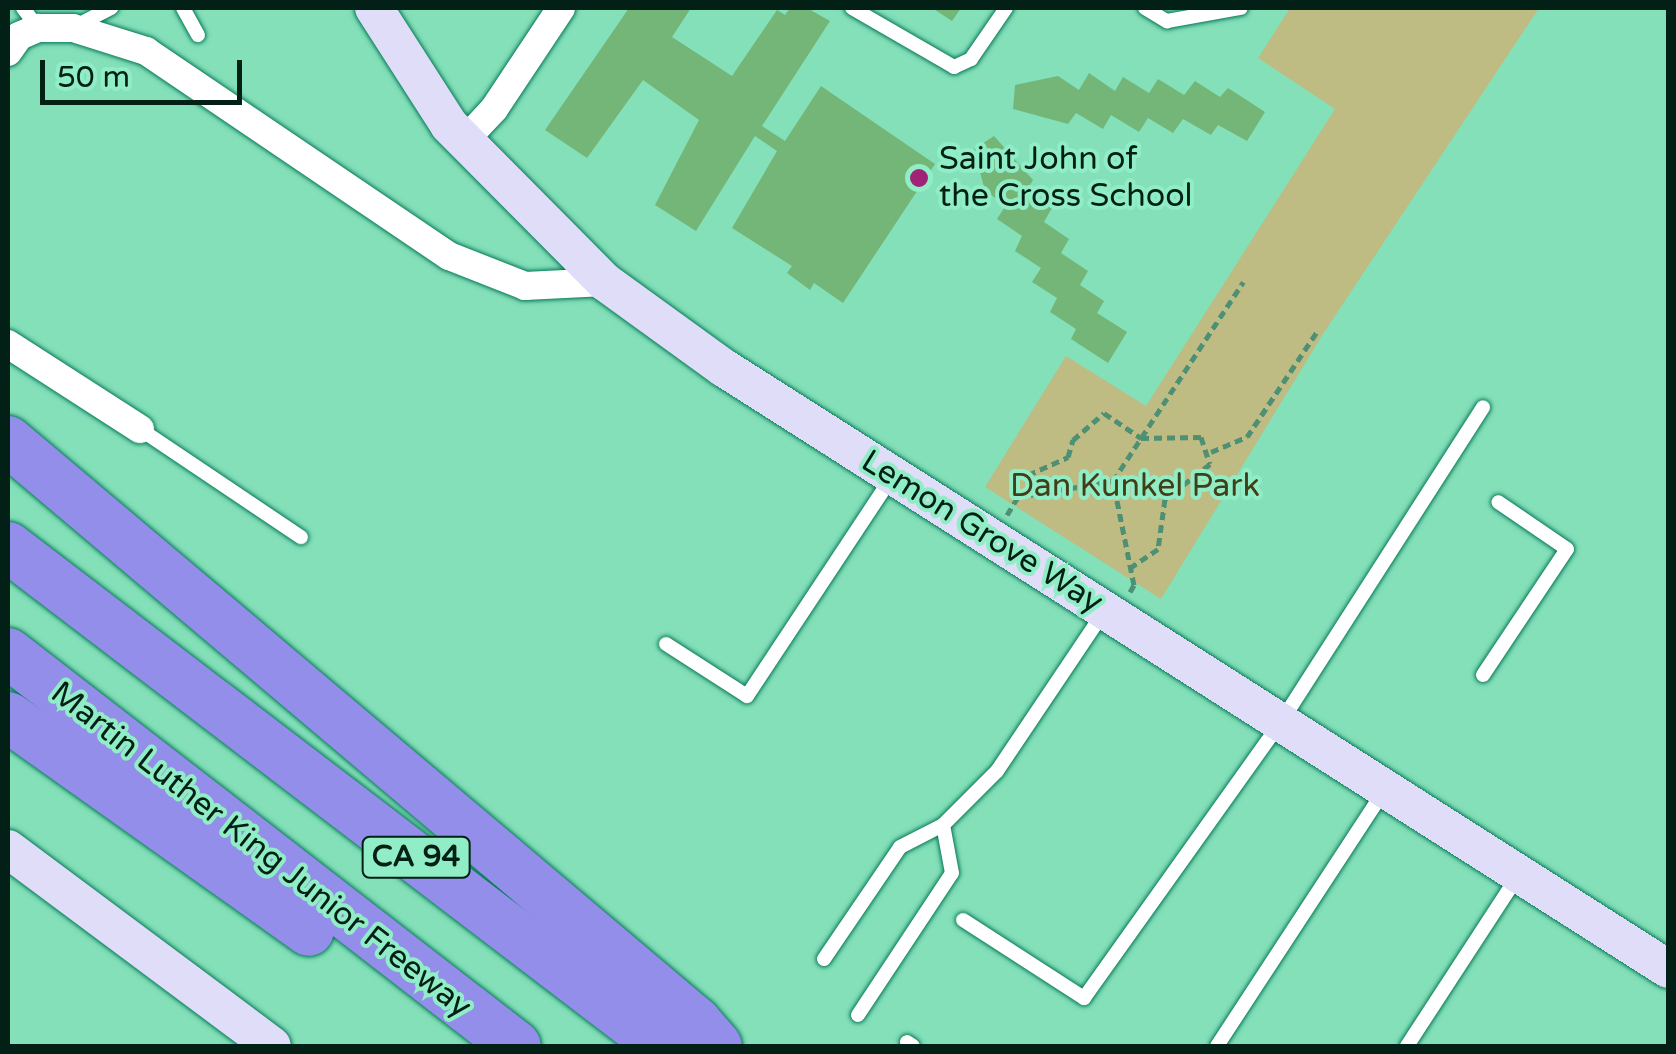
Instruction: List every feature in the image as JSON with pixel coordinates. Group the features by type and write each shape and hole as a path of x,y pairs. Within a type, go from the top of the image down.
{"highway":[{"path":"8,441 696,1022 717,1046"},
{"name":"CA 94","path":"8,547 662,1046"},
{"name":"Martin Luther King Junior Freeway","path":"8,653 516,1046"},
{"path":"8,717 319,939 454,1000"}],"main road":[{"name":"Lemon Grove Way","path":"374,8 464,142 605,282 724,368 1668,969"},
{"path":"8,849 187,978 272,1046"}],"street":[{"path":"464,142 494,108 561,8"},
{"path":"8,52 31,18 146,51 449,256 525,286 605,282"},
{"path":"8,344 140,429"}],"lane":[{"path":"73,28 111,8"},
{"path":"183,8 198,35"},
{"path":"852,8 954,67 971,60 1006,8"},
{"path":"1145,8 1167,21 1241,8"},
{"path":"962,920 1084,998 1280,722 1483,408"},
{"path":"140,429 301,537"},
{"path":"666,644 747,696 893,476"},
{"path":"1483,675 1567,549 1498,502"},
{"path":"824,959 900,847 943,825 996,771 1110,613"},
{"path":"1217,1046 1386,788"},
{"path":"858,1015 952,873 943,825"},
{"path":"1407,1046 1520,873"}],"path":[{"path":"1110,613 1134,584 1113,481 1243,282"},
{"path":"1130,567 1158,549 1165,500 1202,476 1211,452 1248,437 1318,330"},
{"path":"1026,496 1028,476 1068,457 1073,440 1104,414 1140,438 1184,433 1201,438 1211,452"},
{"path":"992,538 1018,497 1113,481"}],"green space":[{"name":"Dan Kunkel Park","path":"1290,8 1539,8 1323,334 1161,599 985,487 1066,356 1146,406 1335,109 1258,58"}],"building":[{"path":"629,8 691,8 672,37 732,76 777,10 785,15 790,8 807,8 830,21 762,126 785,141 821,86 935,164 843,303 814,283 810,290 787,273 792,266 732,228 777,151 755,136 696,231 655,205 699,120 643,80 587,158 545,130"},
{"path":"932,8 961,8 952,21"},
{"path":"1089,73 1115,91 1123,77 1149,93 1158,79 1184,95 1195,81 1220,97 1228,88 1265,112 1247,141 1218,125 1211,135 1183,119 1173,133 1148,118 1139,132 1111,115 1103,129 1076,113 1068,124 1013,109 1015,85 1058,76 1079,90"},
{"path":"994,136 1033,180 1026,192 1052,208 1044,222 1069,239 1061,253 1088,271 1080,285 1104,301 1097,313 1127,332 1108,363 1071,339 1076,329 1050,312 1057,298 1032,282 1041,268 1015,251 1022,236 997,219 1006,205 985,191 974,149"}],"place":[{"name":"Saint John of the Cross School","path":"919,178"}]}
